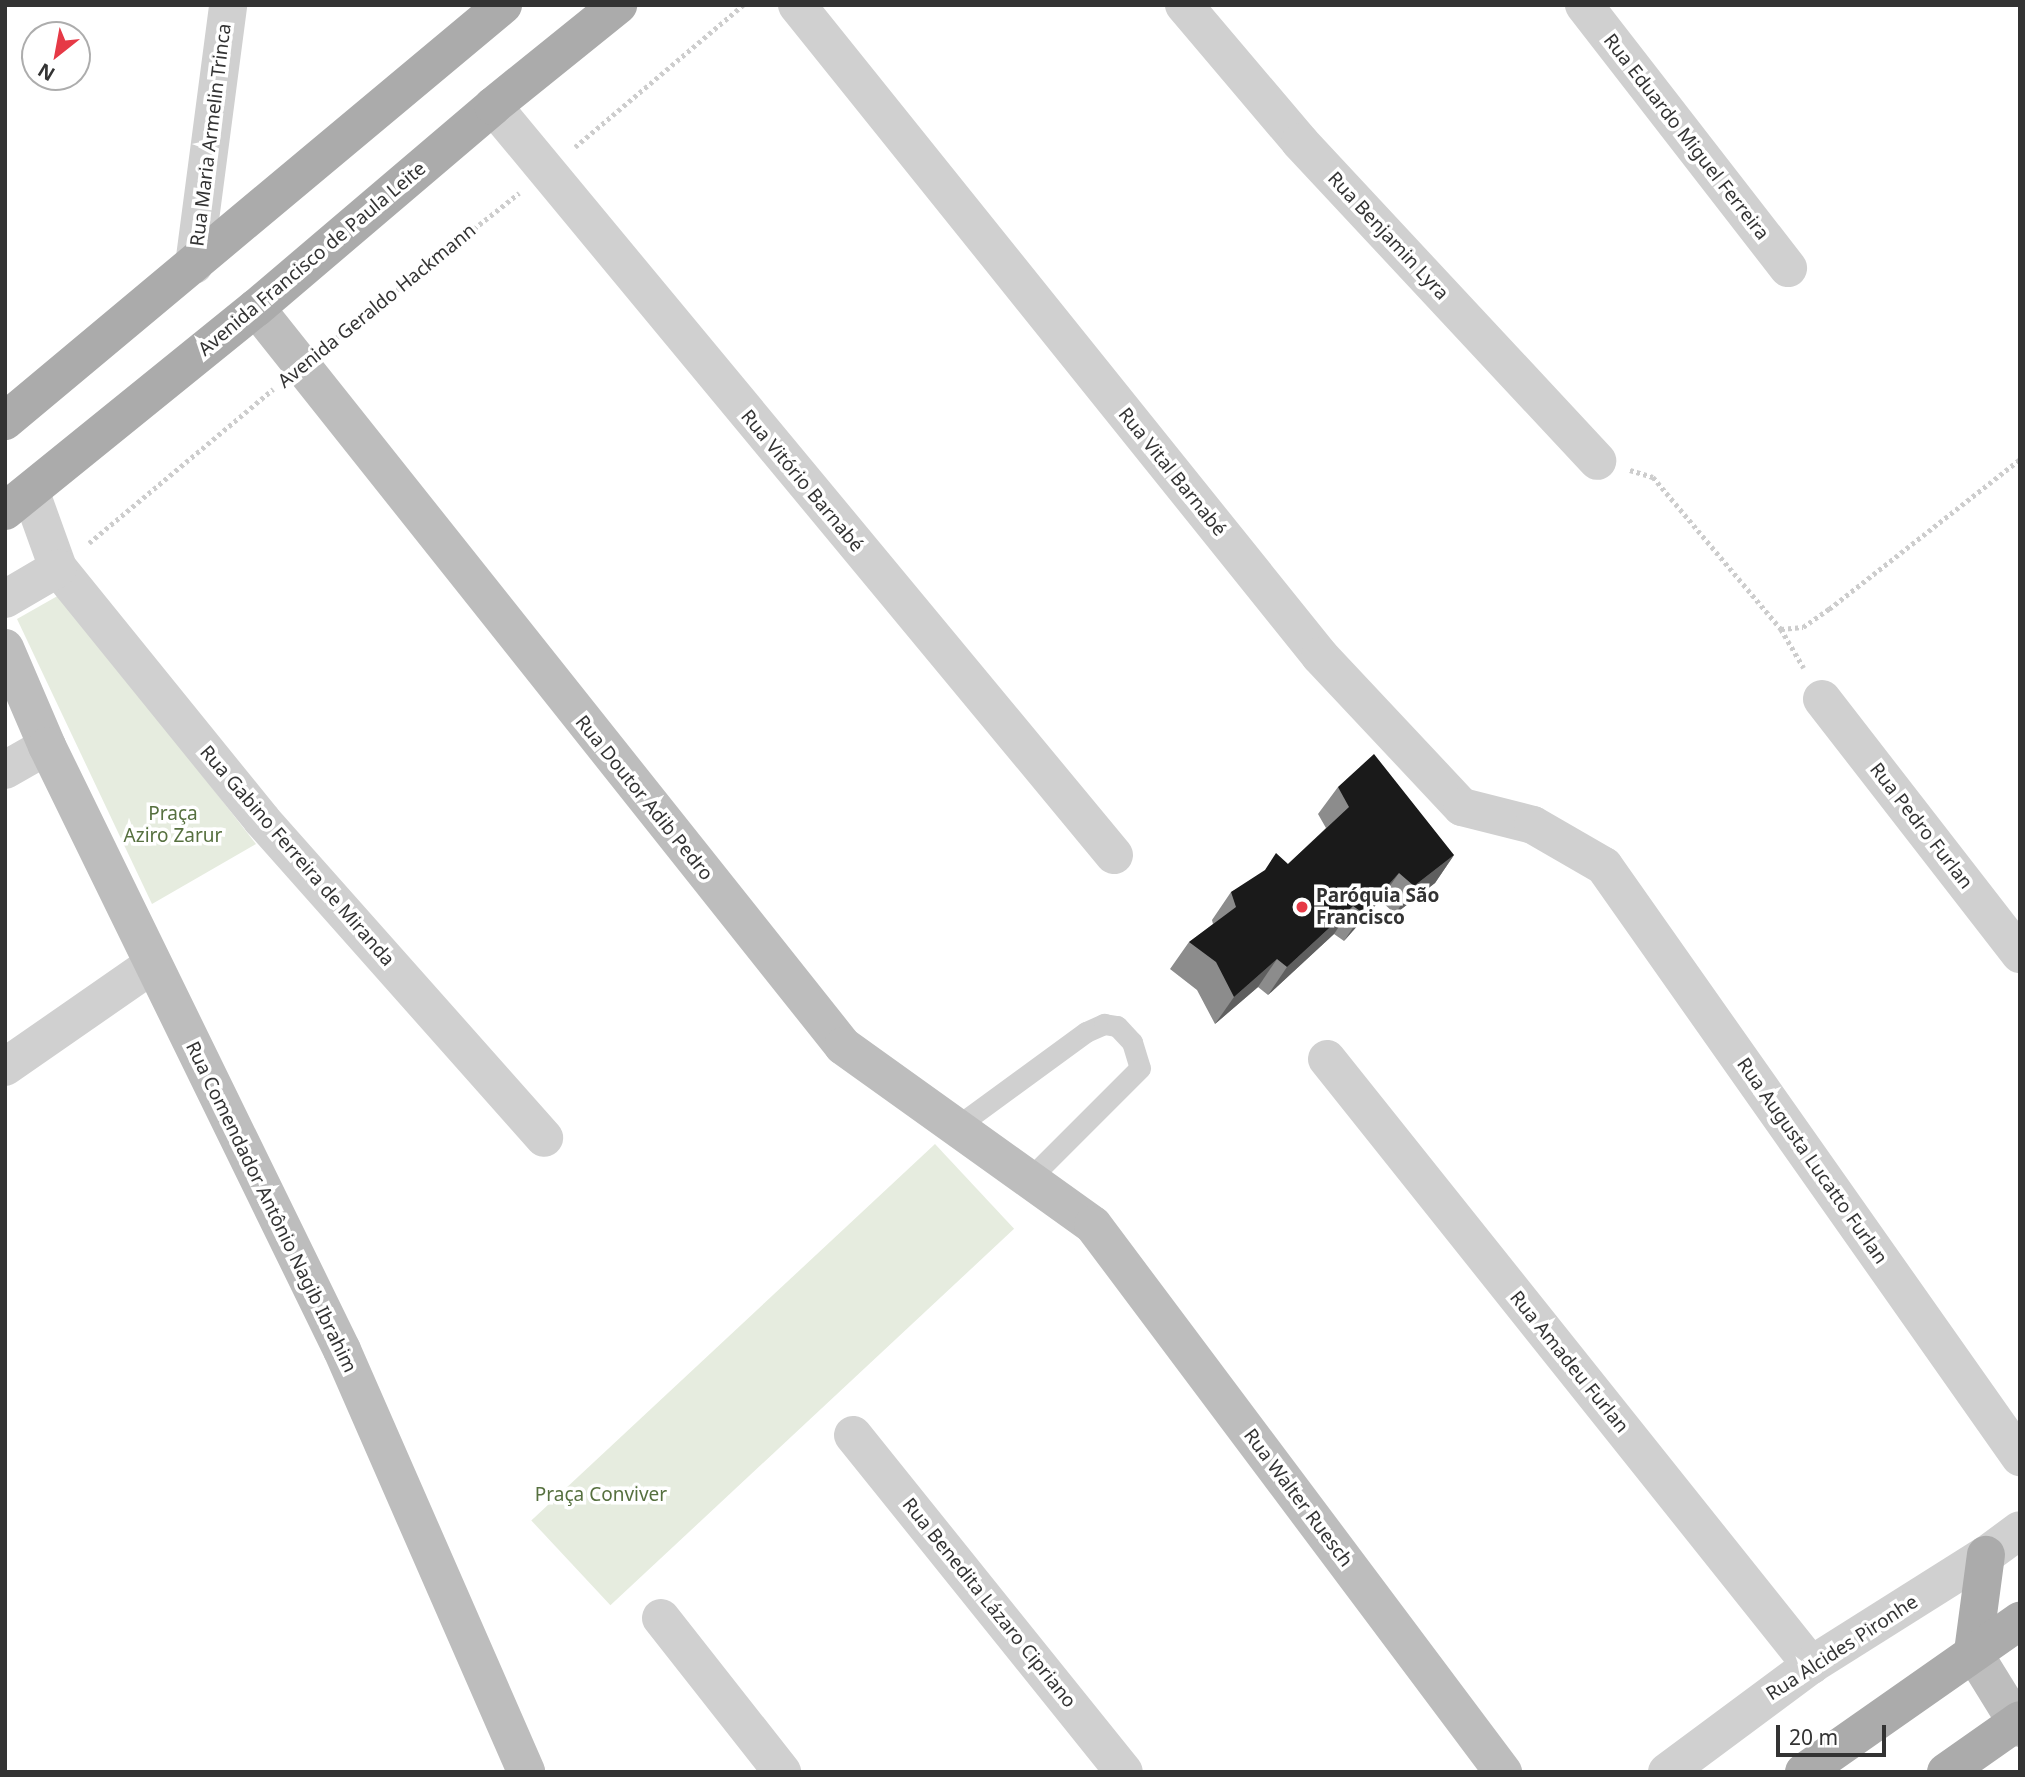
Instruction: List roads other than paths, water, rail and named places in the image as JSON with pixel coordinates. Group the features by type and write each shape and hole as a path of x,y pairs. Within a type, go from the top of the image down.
{"main road":[{"path":"5,421 503,5"},
{"name":"Avenida Francisco de Paula Leite","path":"18,502 256,308 493,106 618,5"},
{"name":"Rua Doutor Adib Pedro","path":"256,308 300,367 843,1046 1093,1225"},
{"name":"Rua Comendador Antônio Nagib Ibrahim","path":"5,648 47,746 152,965 342,1350 526,1772"},
{"name":"Rua Walter Ruesch","path":"1093,1225 1503,1772"},
{"path":"1946,1772 2018,1724 1973,1652 1986,1555"},
{"path":"1804,1772 2020,1621"}],"street":[{"name":"Rua Maria Armelin Trinca","path":"194,265 228,5"},
{"name":"Rua Vital Barnabé","path":"797,5 1302,634 1348,686 1462,807 1533,825 1604,866"},
{"name":"Rua Benjamin Lyra","path":"1184,5 1300,142 1597,461"},
{"name":"Rua Eduardo Miguel Ferreira","path":"1584,5 1788,268"},
{"name":"Rua Vitório Barnabé","path":"493,106 545,173 1114,855"},
{"name":"Rua Gabino Ferreira de Miranda","path":"18,502 58,568 262,820 544,1138"},
{"path":"5,599 58,568"},
{"name":"Rua Pedro Furlan","path":"1822,699 2020,954"},
{"path":"5,770 47,746"},
{"name":"Rua Augusta Lucatto Furlan","path":"1604,866 2020,1457"},
{"path":"5,1067 152,965"},
{"name":"Rua Amadeu Furlan","path":"1327,1059 1811,1665"},
{"name":"Rua Benedita Lázaro Cipriano","path":"853,1435 1124,1772"},
{"name":"Rua Alcides Pironhe","path":"1667,1772 1811,1665 1986,1555 2020,1530"},
{"path":"662,1618 782,1772"}],"lane":[{"path":"956,1127 1086,1032 1104,1024 1117,1027 1132,1042 1140,1068 1029,1179"}],"place":[{"name":"Paróquia São Francisco","path":"1302,907"}],"park label":[{"name":"Praça Aziro Zarur","path":"173,825"},
{"name":"Praça Conviver","path":"601,1495"}]}
